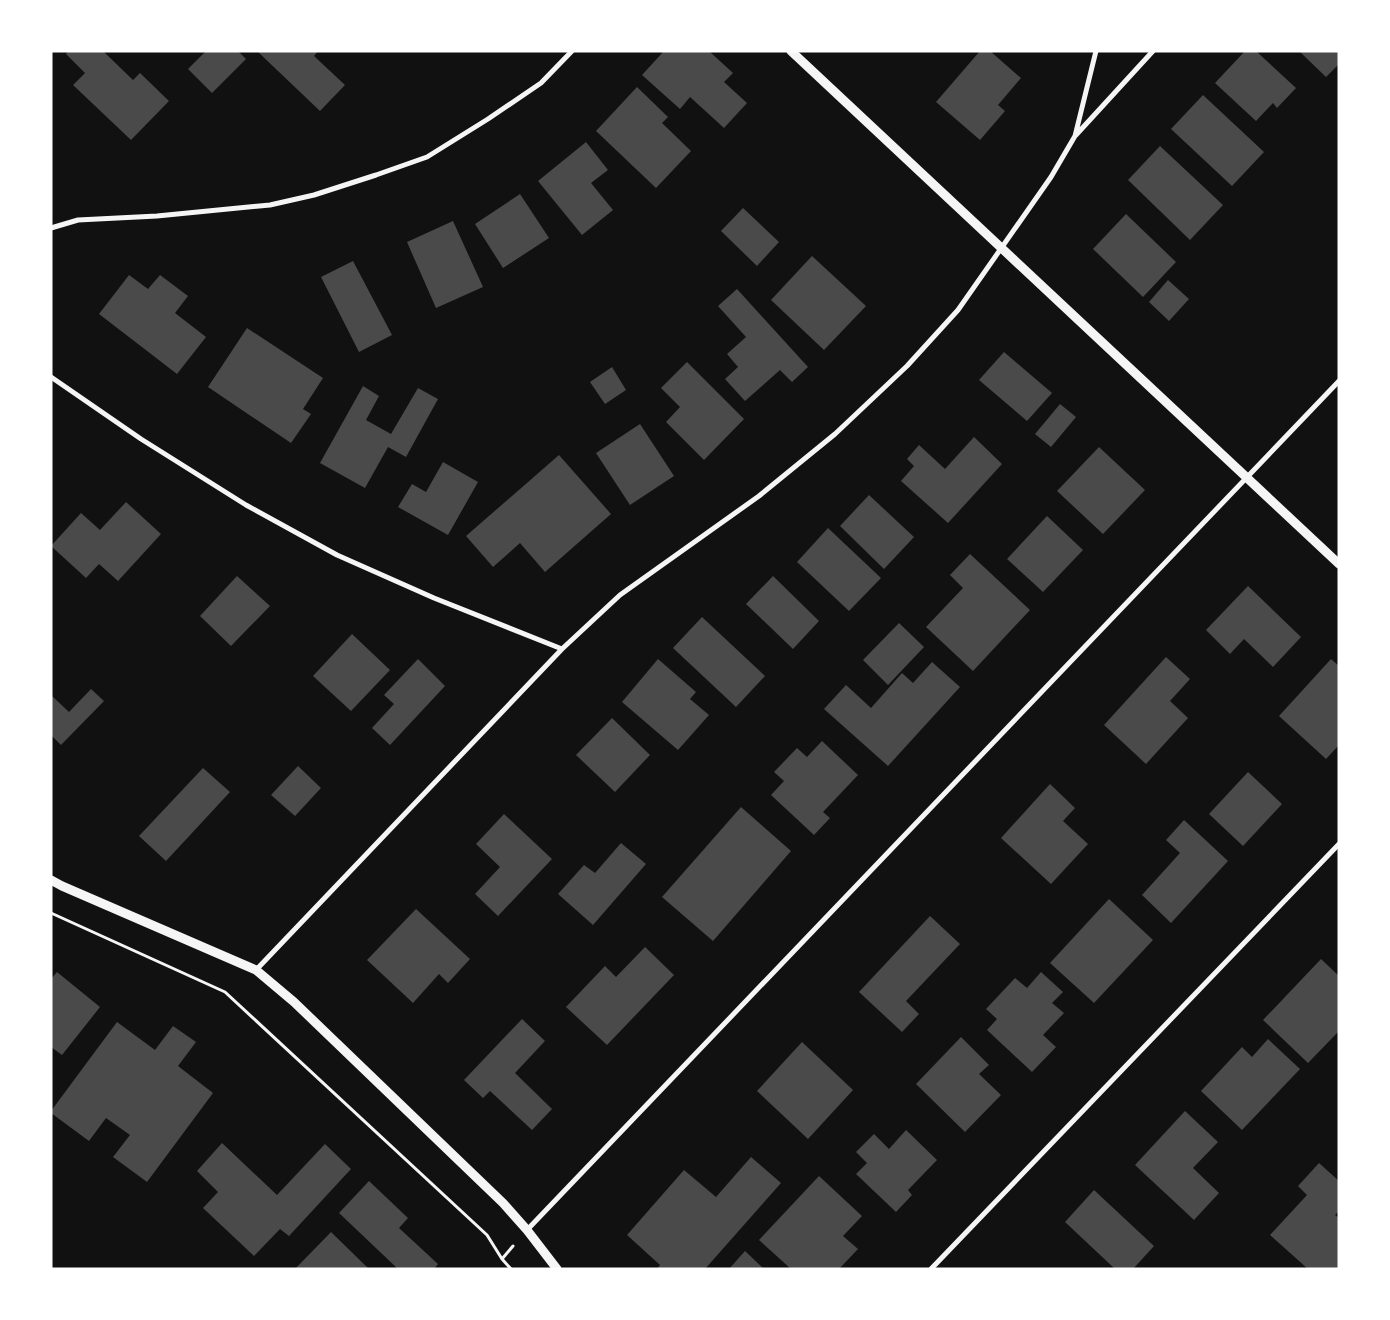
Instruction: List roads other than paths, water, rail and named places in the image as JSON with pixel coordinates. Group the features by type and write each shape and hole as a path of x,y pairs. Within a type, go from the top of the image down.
{"street":[{"path":"51,228 78,220 157,216 270,204 314,195 376,175 426,157 488,120 541,83 572,51"},
{"path":"791,51 1339,564"},
{"path":"1075,136 1096,51"},
{"path":"256,970 562,649 620,595 759,496 835,434 906,366 958,310 1051,177 1075,136 1153,51"},
{"path":"51,378 141,439 238,500 337,555 434,598 562,649"},
{"path":"527,1230 1339,381"},
{"path":"930,1269 1339,844"},
{"path":"51,880 256,970 294,1002 503,1203 527,1230 556,1269"}]}
